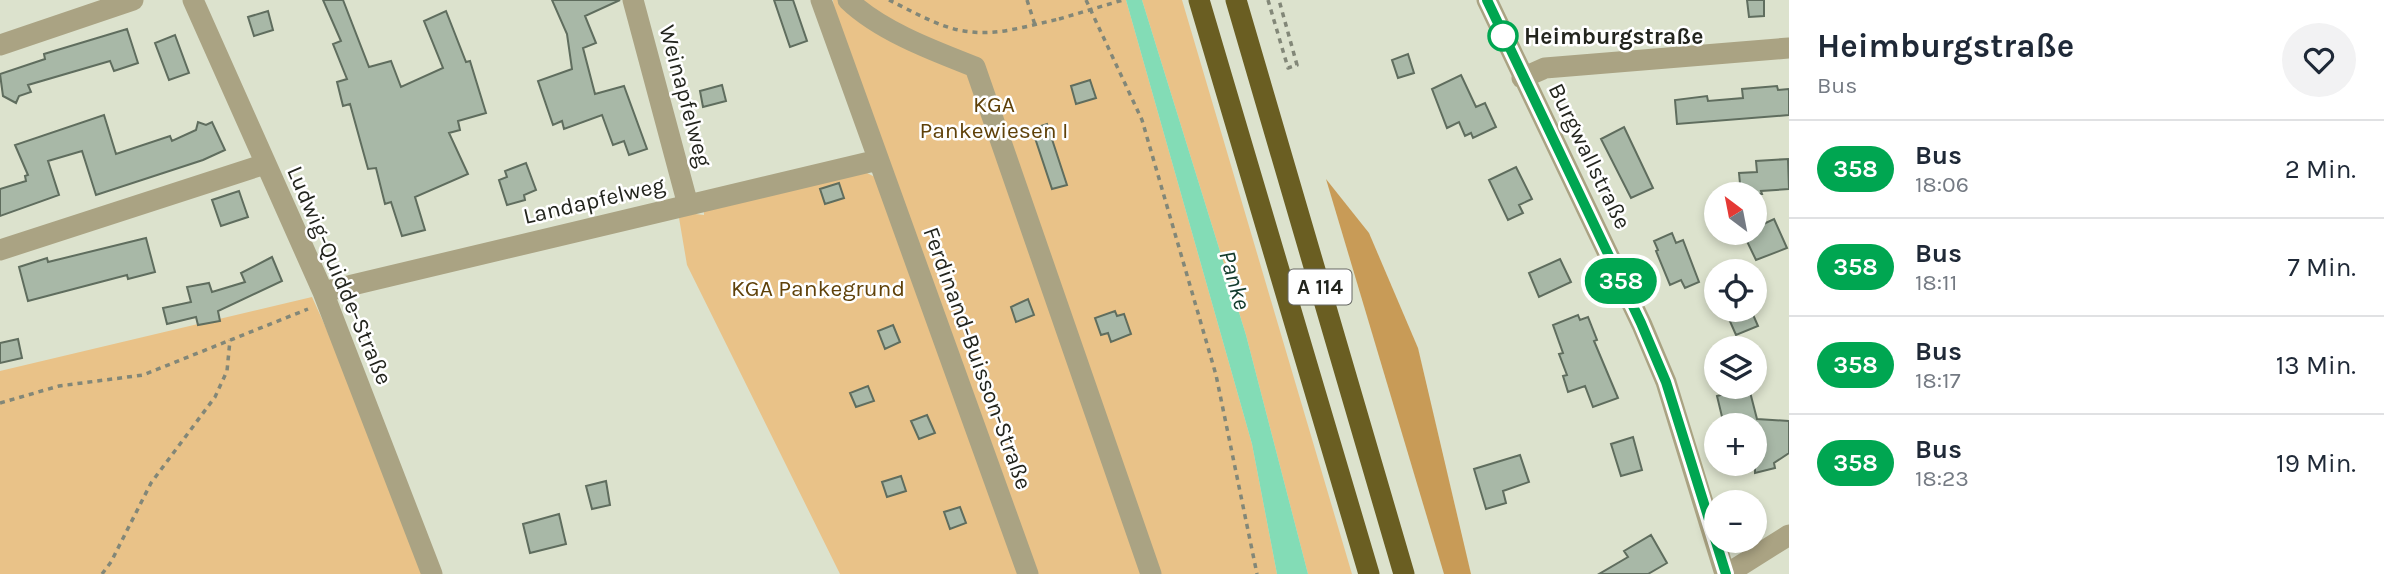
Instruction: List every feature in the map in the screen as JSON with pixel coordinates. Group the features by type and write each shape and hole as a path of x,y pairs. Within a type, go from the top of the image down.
{"highway":[{"name":"A 114","path":"1199,0 1369,574"},
{"name":"A 114","path":"1236,0 1404,574"}],"street":[{"path":"0,45 133,0"},
{"name":"Ludwig-Quidde-Straße","path":"193,0 324,297 432,574"},
{"name":"Weinapfelweg","path":"633,0 688,205"},
{"name":"Ferdinand-Buisson-Straße","path":"821,0 1028,574"},
{"path":"848,0 857,9 923,47 975,67 1151,574"},
{"name":"Burgwallstraße","path":"1487,0 1641,323 1666,382 1726,574"},
{"path":"1522,78 1545,68 1789,48"},
{"name":"Landapfelweg","path":"324,297 878,160"},
{"path":"0,250 265,164"},
{"path":"1726,574 1789,535"}],"path":[{"path":"889,0 930,20 970,33 1003,32 1123,0"},
{"path":"1027,0 1035,25"},
{"path":"1086,0 1142,120 1216,375 1257,574"},
{"path":"1268,0 1288,68 1297,65 1279,0"},
{"path":"0,403 59,386 143,375 324,297"},
{"path":"102,574 117,552 151,483 215,397 227,371 230,339"}],"green space":[{"path":"833,0 1126,0 1252,444 1277,574 840,574 687,265 678,212 704,215 704,210 857,168 877,178"},
{"path":"1142,0 1182,0 1352,574 1308,574 1246,335"},
{"path":"312,297 352,385 428,574 0,574 0,371"}],"shaded area":[{"path":"1126,0 1142,0 1246,335 1308,574 1277,574 1252,444"},
{"path":"1326,179 1369,233 1418,348 1471,574 1444,574"}],"building":[{"path":"323,0 343,0 369,67 391,61 401,87 443,68 424,21 446,11 466,62 470,61 486,113 458,121 460,130 449,133 468,174 415,197 425,230 402,236 391,202 385,204 376,168 368,169 350,104 343,106 337,82 347,79 333,44 341,41"},
{"path":"552,0 620,0 585,16 596,43 583,48 595,94 624,86 647,149 629,155 624,141 613,145 602,115 564,129 562,121 553,125 538,81 572,69 567,34"},
{"path":"774,0 793,0 807,41 790,47"},
{"path":"1747,0 1764,0 1764,16 1749,17"},
{"path":"268,11 273,30 254,36 248,17"},
{"path":"127,29 138,63 114,71 110,61 28,85 31,92 19,96 16,103 3,96 0,74 45,59 44,54"},
{"path":"175,35 189,73 169,80 155,43"},
{"path":"1408,54 1414,73 1398,78 1392,60"},
{"path":"1461,75 1476,107 1485,103 1496,127 1473,138 1471,133 1465,136 1459,122 1447,128 1432,89"},
{"path":"1090,80 1096,98 1076,104 1071,86"},
{"path":"722,85 726,101 703,107 700,91"},
{"path":"1777,86 1778,90 1789,89 1789,115 1677,124 1675,100 1707,96 1708,101 1743,98 1742,89"},
{"path":"104,115 116,154 170,136 172,141 196,130 198,122 206,125 212,122 225,150 203,160 96,195 82,151 48,161 59,195 0,216 0,189 26,181 25,176 28,175 15,145"},
{"path":"1047,124 1067,185 1052,189 1032,129"},
{"path":"1624,127 1653,188 1631,198 1601,139"},
{"path":"1788,159 1789,189 1768,190 1768,182 1740,182 1739,173 1757,172 1756,161"},
{"path":"526,163 536,190 524,195 525,200 507,205 499,180 507,177 505,171"},
{"path":"1516,167 1532,199 1519,205 1523,213 1508,220 1489,180"},
{"path":"839,183 844,198 825,204 820,189"},
{"path":"239,191 248,217 221,226 212,200"},
{"path":"1774,219 1787,248 1756,259 1749,245 1768,245 1768,222"},
{"path":"1672,233 1676,243 1683,240 1699,282 1685,288 1681,280 1670,285 1656,251 1658,250 1654,241"},
{"path":"146,238 155,272 128,279 127,275 28,301 19,267 47,258 48,262"},
{"path":"272,257 282,281 218,311 220,321 198,325 196,317 167,324 163,308 191,302 187,287 209,283 212,292 245,282 241,273"},
{"path":"1560,259 1571,282 1539,297 1529,273"},
{"path":"1028,299 1034,315 1016,322 1011,307"},
{"path":"1115,311 1117,316 1124,314 1131,334 1111,342 1108,333 1101,335 1095,318"},
{"path":"1578,315 1580,320 1588,317 1597,340 1594,341 1618,398 1593,407 1585,386 1568,392 1563,376 1567,375 1559,354 1563,353 1553,325"},
{"path":"1730,322 1756,322 1758,326 1736,335"},
{"path":"893,325 900,342 885,349 878,331"},
{"path":"18,339 22,358 0,363 0,343"},
{"path":"868,386 874,401 856,407 850,393"},
{"path":"1718,399 1752,399 1755,413 1721,413"},
{"path":"927,415 935,433 919,439 911,421"},
{"path":"1767,420 1789,421 1789,453 1774,463 1775,468 1767,470"},
{"path":"1633,437 1642,470 1621,476 1611,444"},
{"path":"1520,455 1529,482 1503,491 1506,503 1486,509 1474,469"},
{"path":"901,476 906,491 887,497 882,482"},
{"path":"606,481 610,505 592,509 586,486"},
{"path":"960,507 966,523 950,529 944,512"},
{"path":"559,514 566,544 530,553 523,524"},
{"path":"1651,535 1667,563 1648,574 1599,574 1628,557 1624,551"}],"bus line":[{"name":"358","path":"1487,0 1641,323 1666,382 1726,574"}],"place":[{"name":"Heimburgstraße","path":"1503,36"}],"park label":[{"name":"KGA Pankewiesen I","path":"994,117"},
{"name":"KGA Pankegrund","path":"818,288"}],"water label":[{"name":"Panke","path":"1235,280"}]}
